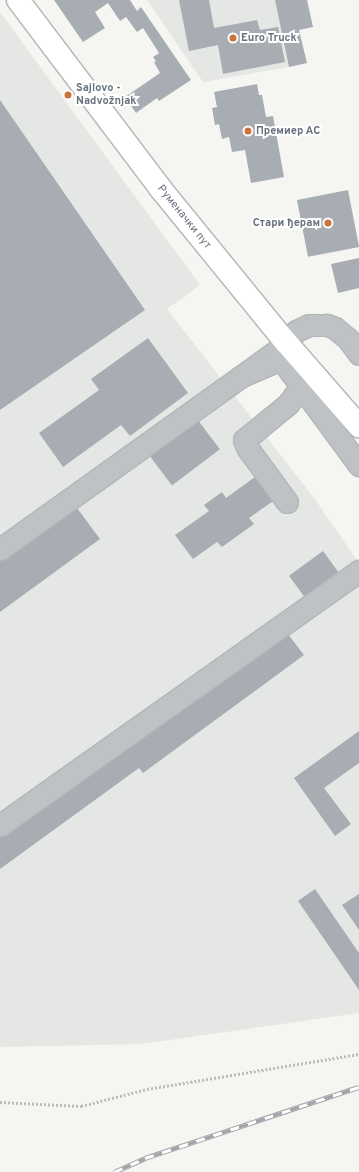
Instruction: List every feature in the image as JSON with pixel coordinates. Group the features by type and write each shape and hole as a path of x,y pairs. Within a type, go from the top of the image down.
{"main road":[{"name":"Руменачки пут","path":"18,0 160,188 285,341 359,426"}],"street":[{"path":"0,549 279,349 285,341 303,326 315,324 327,325 342,333 359,354"},
{"path":"242,376 281,359 359,465"},
{"path":"287,502 248,449 244,440 288,404 301,386"},
{"path":"0,825 359,571"}],"path":[{"path":"0,1102 81,1106 147,1089 359,1054"}],"shaded area":[{"name":"Euro Truck","path":"147,0 275,0 289,67 203,82"},
{"path":"0,12 200,285 167,309 314,498 359,563 0,811"},
{"path":"359,580 359,1013 141,1044 0,1047 0,818"}],"building":[{"path":"54,0 130,0 137,11 141,7 191,80 159,101 157,98 136,113 125,97 160,73 153,57 159,53 143,28 137,32 126,17 120,21 108,3 95,12 105,28 83,42"},
{"name":"Euro Truck","path":"179,0 209,0 214,28 257,20 260,30 278,27 285,62 223,74 218,45 189,51"},
{"path":"275,0 307,0 313,27 299,30 307,63 289,67"},
{"name":"Премиер АС","path":"257,84 259,95 262,95 266,117 273,116 284,177 251,183 245,150 232,152 229,137 222,139 219,124 215,125 212,108 217,107 214,92"},
{"path":"0,100 145,310 0,410"},
{"name":"Стари ђерам","path":"348,190 359,247 308,257 297,200"},
{"path":"359,258 359,288 338,293 331,264"},
{"path":"148,338 188,393 130,436 121,425 63,467 39,433 99,390 91,379"},
{"path":"197,419 220,449 172,485 149,455"},
{"path":"259,474 276,499 249,518 254,524 222,547 217,542 193,559 175,535 209,511 204,505 222,492 226,498"},
{"path":"74,504 100,539 0,612 0,558"},
{"path":"323,551 339,573 305,598 289,576"},
{"path":"284,629 304,655 143,773 139,768 0,869 0,835"},
{"path":"359,731 359,763 324,788 351,824 335,836 294,778"},
{"path":"315,889 359,953 359,990 298,901"},
{"path":"359,894 359,930 342,905"}],"railway":[{"path":"114,1172 145,1158 359,1087"}],"place":[{"name":"Euro Truck","path":"233,38"},
{"name":"Sajlovo - Nadvožnjak","path":"68,95"},
{"name":"Премиер АС","path":"248,131"},
{"name":"Стари ђерам","path":"328,223"}]}
